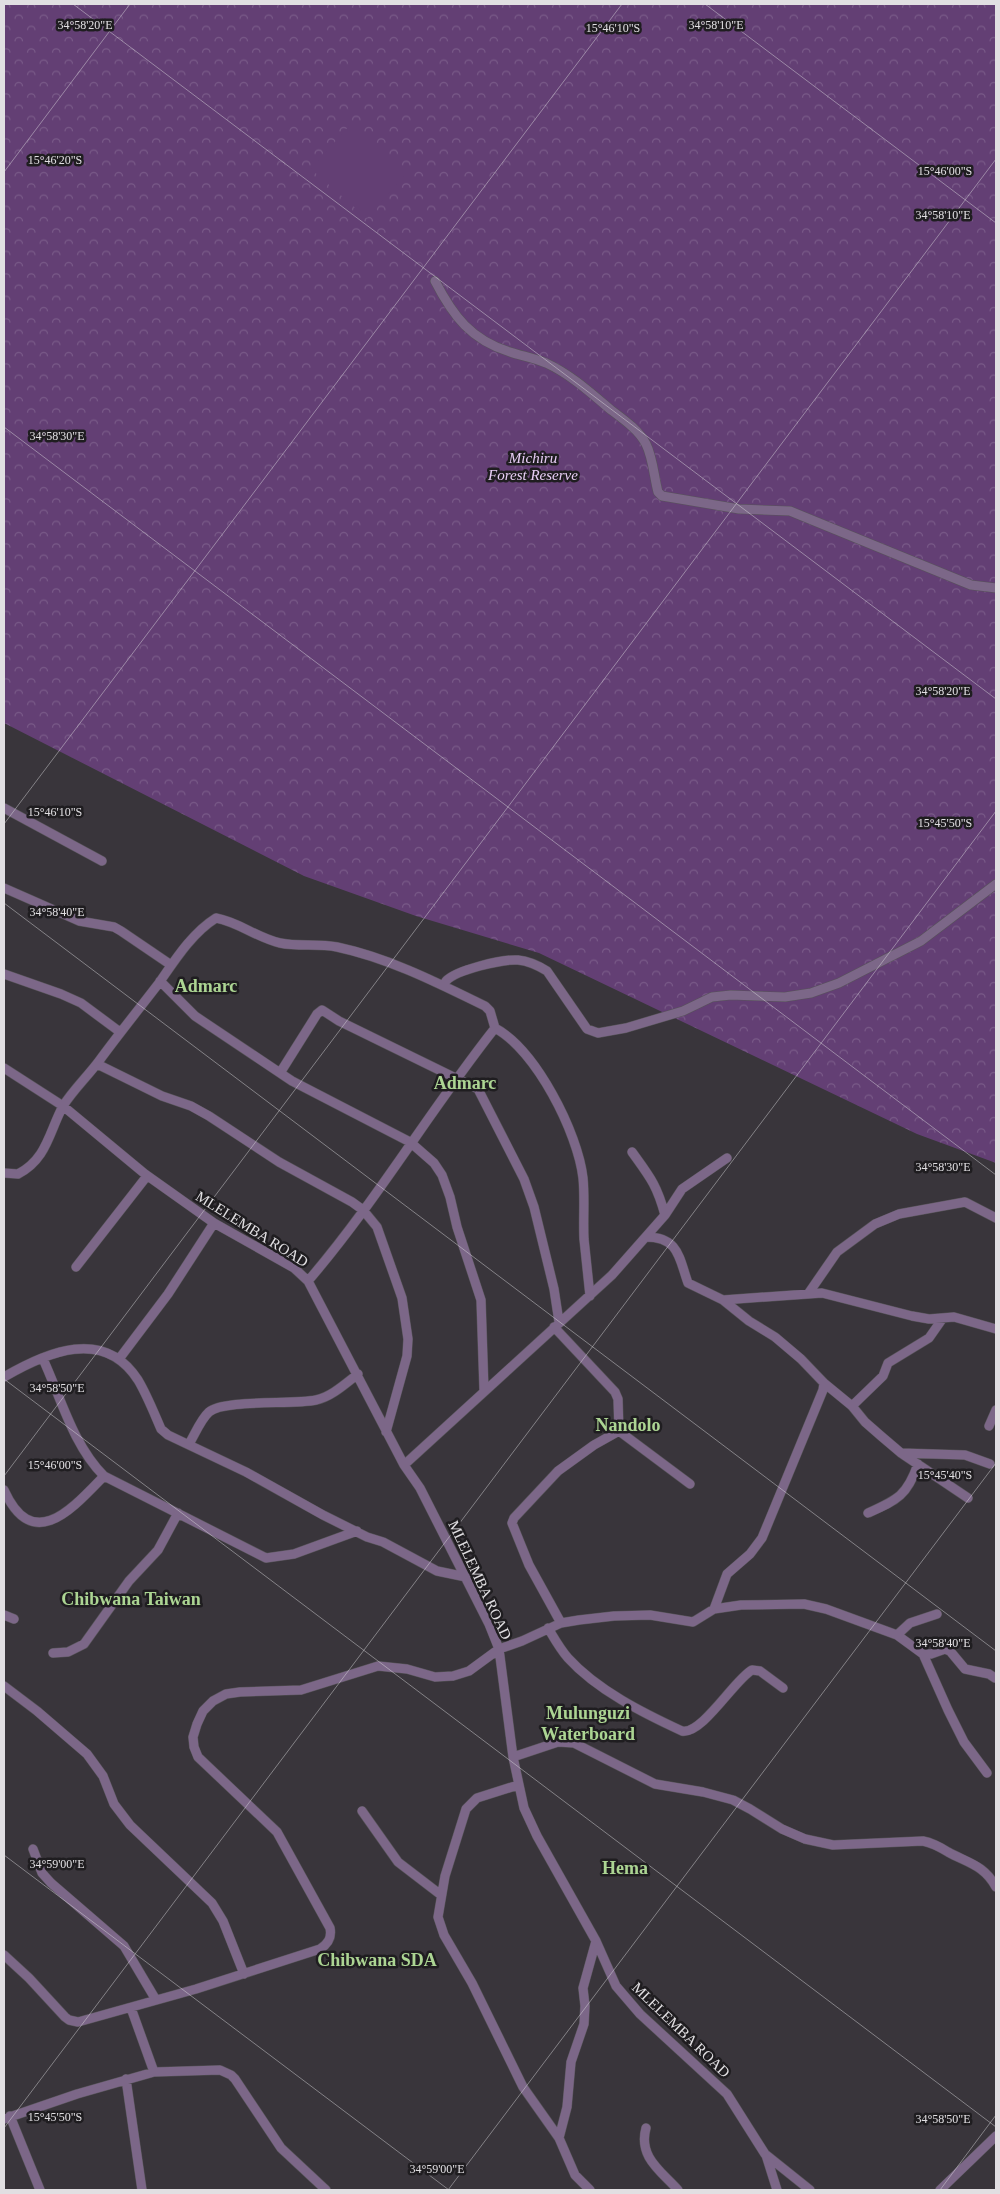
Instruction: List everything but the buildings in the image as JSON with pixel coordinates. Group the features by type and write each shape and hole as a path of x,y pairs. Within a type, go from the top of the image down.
{"street":[{"path":"435,282 456,317 478,337 510,352 547,363 564,373 636,432 647,446 658,492 662,496 739,509 790,511 971,585 996,588"},
{"path":"4,808 102,861"},
{"path":"445,985 446,981 454,975 500,962 518,960 540,966 547,972 586,1029 598,1033 626,1028 683,1011 712,997 731,994 785,997 812,993 830,986 921,941 945,925 996,884"},
{"path":"4,888 79,922 121,931 171,965"},
{"path":"4,1173 18,1174 37,1161 49,1142 63,1106 171,965 206,924 216,918 232,922 261,937 279,943 325,945 359,952 445,985 490,1011 494,1028 513,1040 538,1070 550,1090 574,1142 583,1179 584,1239 590,1296"},
{"path":"4,974 81,1003 120,1032"},
{"path":"160,981 195,1016 280,1073 318,1096 410,1142 434,1163 442,1175 450,1197 457,1227 481,1300 484,1390"},
{"path":"280,1073 317,1014 322,1010 339,1021 478,1089 524,1179 541,1232 557,1324 615,1392 618,1399 619,1432"},
{"path":"308,1281 363,1210 455,1078 494,1028"},
{"path":"97,1064 162,1096 191,1106 279,1162 363,1210 381,1236 402,1298 407,1326 406,1356 386,1432"},
{"name":"MLELEMBA ROAD","path":"4,1068 63,1106 147,1176 214,1223 294,1268 308,1281 358,1374 386,1432 404,1465 420,1488 489,1624 498,1649 518,1785 530,1821 596,1941 610,1975 622,1995 654,2028 727,2094 766,2154 810,2190"},
{"path":"632,1152 659,1192 665,1215"},
{"path":"404,1465 484,1390 590,1296 665,1215 682,1189 727,1158"},
{"path":"76,1267 147,1176"},
{"path":"808,1294 814,1282 837,1252 875,1224 899,1214 965,1202 996,1218"},
{"path":"119,1360 168,1294 214,1223"},
{"path":"646,1237 656,1237 671,1243 676,1248 688,1283 723,1300 749,1321 776,1337 824,1383 852,1406 865,1422 900,1453 968,1498"},
{"path":"723,1300 822,1293 912,1316 930,1319 954,1316 996,1329"},
{"path":"852,1406 883,1376 888,1363 929,1338 943,1318"},
{"path":"4,1377 43,1358 89,1347 105,1351 119,1360 138,1380 161,1429 168,1435 253,1476 357,1532 383,1542 437,1570 466,1577"},
{"path":"43,1358 82,1447 94,1466 104,1476 266,1558 294,1554 357,1532"},
{"path":"189,1444 209,1411 216,1408 242,1404 316,1400 330,1394 358,1374"},
{"path":"714,1608 727,1574 750,1554 762,1538 823,1390 824,1383"},
{"path":"989,1426 996,1410"},
{"path":"619,1432 690,1484"},
{"path":"562,1623 529,1565 512,1523 514,1518 558,1472 594,1445 619,1432"},
{"path":"900,1453 965,1455 990,1464"},
{"path":"868,1513 897,1500 908,1487 918,1464"},
{"path":"4,1490 11,1506 22,1517 28,1520 45,1522 53,1520 70,1509 104,1476"},
{"path":"53,1653 68,1652 84,1644 129,1581 158,1550 178,1513"},
{"path":"4,1955 30,1978 68,2020 82,2022 244,1974 320,1949 329,1941 331,1933 288,1848 277,1832 198,1757 194,1748 193,1737 203,1711 213,1701 226,1694 301,1690 378,1666 407,1669 435,1677 453,1676 476,1666 498,1649 522,1642 562,1623 595,1617 650,1615 693,1622 714,1608 741,1605 804,1604 826,1609 898,1635 923,1654 964,1742 987,1773"},
{"path":"898,1635 910,1623 937,1614"},
{"path":"4,1615 14,1619"},
{"path":"548,1628 567,1657 588,1676 631,1704 682,1731 689,1730 709,1715 738,1682 752,1670 760,1671 783,1688"},
{"path":"923,1654 931,1654 945,1649 950,1650 965,1670 989,1674 995,1678"},
{"path":"4,1686 37,1711 87,1754 103,1776 114,1804 127,1820 212,1903 223,1921 244,1974"},
{"path":"513,1757 558,1742 574,1743 655,1784 703,1792 733,1800 775,1826 805,1839 833,1845 923,1840 932,1842 950,1853 974,1863 982,1869 996,1887"},
{"path":"518,1785 482,1796 469,1804 453,1850 441,1896 438,1917 444,1935 472,1983 523,2087 560,2138 575,2175 590,2190"},
{"path":"362,1812 398,1862 441,1896"},
{"path":"33,1849 42,1873 51,1883 124,1946 156,2000"},
{"path":"560,2138 567,2107 571,2062 584,2024 583,1988 596,1941"},
{"path":"131,2008 154,2072"},
{"path":"40,2190 7,2117 126,2079 154,2072 220,2070 231,2075 274,2140 326,2190"},
{"path":"126,2079 142,2190"},
{"path":"646,2128 645,2154 678,2190"},
{"path":"940,2190 996,2136"},
{"path":"766,2154 776,2190"}],"green space":[{"name":"Michiru Forest Reserve","path":"4,4 996,4 996,1163 917,1134 539,953 416,916 304,876 4,723"},
{"path":"349,126 404,176 367,218 311,169"}],"district":[{"name":"Admarc","path":"206,986"},
{"name":"Admarc","path":"465,1083"},
{"name":"Nandolo","path":"628,1425"},
{"name":"Chibwana Taiwan","path":"131,1599"},
{"name":"Mulunguzi Waterboard","path":"588,1724"},
{"name":"Hema","path":"625,1868"},
{"name":"Chibwana SDA","path":"377,1960"}]}
